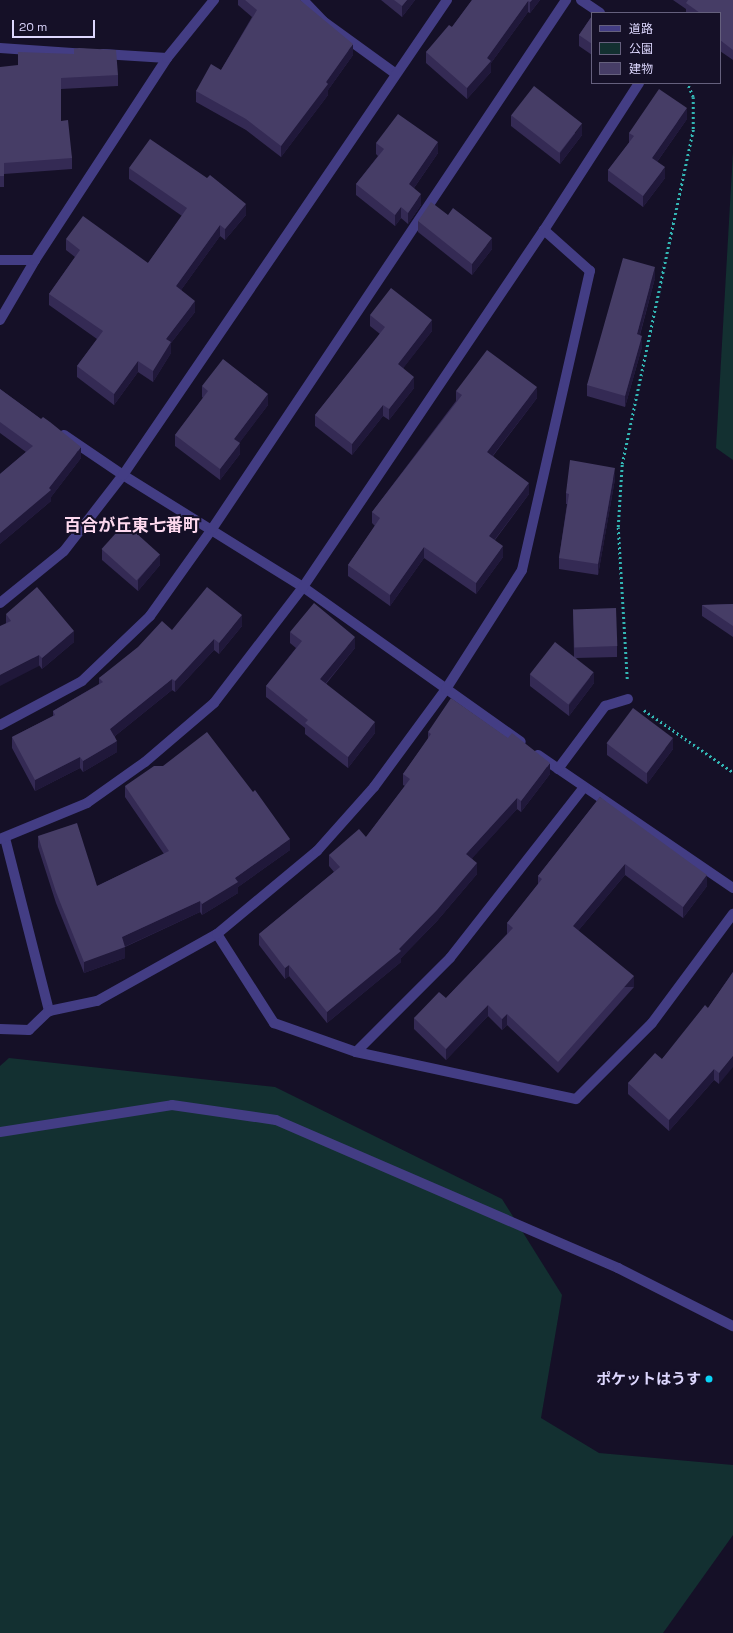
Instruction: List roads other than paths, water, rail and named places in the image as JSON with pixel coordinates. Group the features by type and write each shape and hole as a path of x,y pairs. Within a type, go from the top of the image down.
{"street":[{"path":"0,320 36,260 167,58 214,0"},
{"path":"303,0 323,20 396,74"},
{"path":"0,603 64,551 123,474 447,0"},
{"path":"0,725 82,681 150,616 212,529 566,0"},
{"path":"581,0 599,12"},
{"path":"0,48 167,58"},
{"path":"49,1011 3,838 87,804 144,762 214,703 303,587 544,230 638,84"},
{"path":"0,1029 29,1030 49,1011 97,1001 217,934 317,851 374,787 446,689 522,570 590,271 544,230"},
{"path":"0,260 36,260"},
{"path":"58,430 123,474 303,587 558,769 733,888"},
{"path":"558,769 605,706 628,699"},
{"path":"356,1052 450,958 584,787"},
{"path":"217,934 274,1023 356,1052 576,1099 652,1023 733,914"},
{"path":"0,1132 172,1105 276,1120 618,1268 733,1326"}],"place":[{"name":"ポケットはうす","path":"709,1379"}],"district":[{"name":"百合が丘東七番町","path":"132,526"}]}
